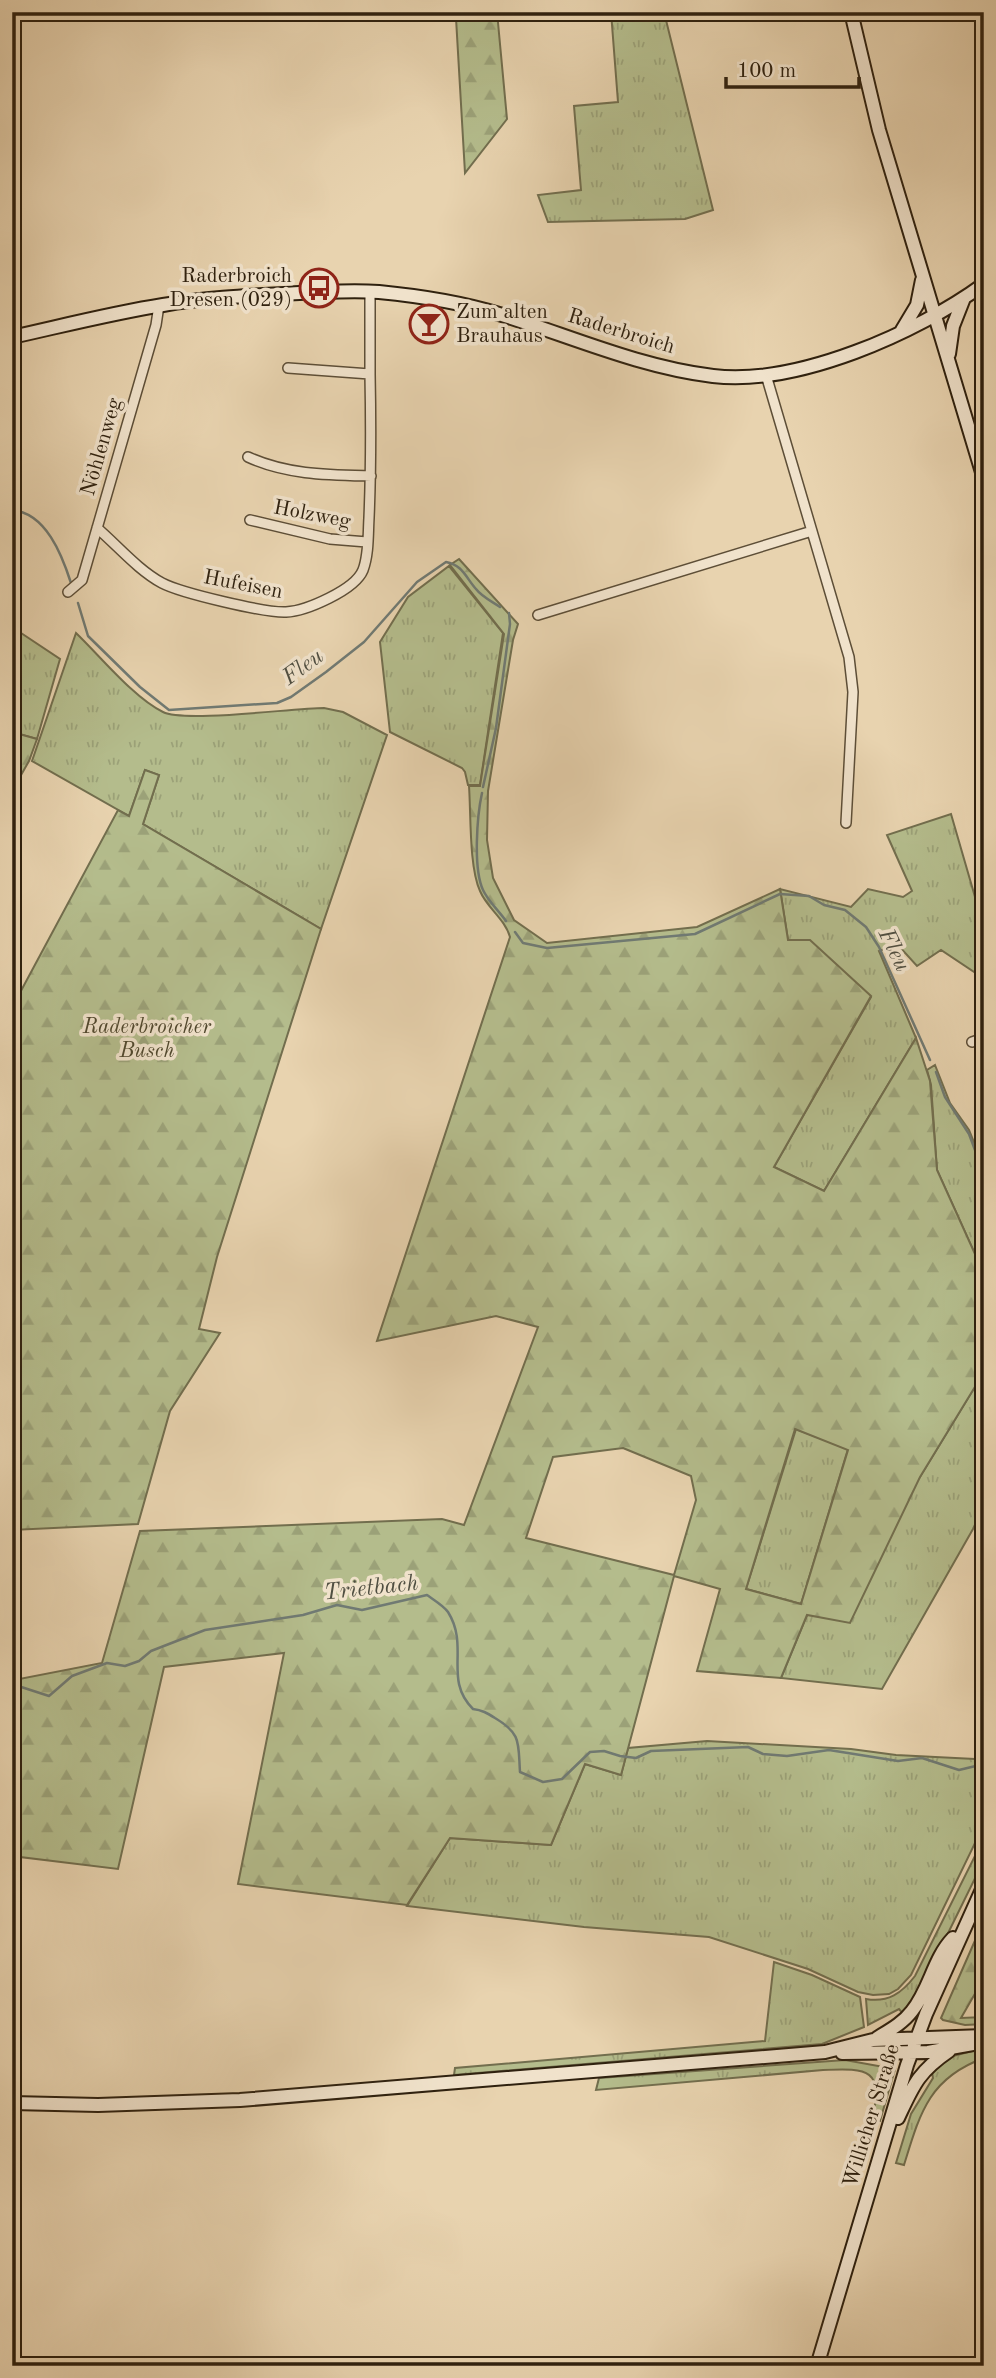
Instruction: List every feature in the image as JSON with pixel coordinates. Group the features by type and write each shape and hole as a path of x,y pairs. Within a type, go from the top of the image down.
{"main road":[{"path":"850,12 867,86 984,479"},
{"path":"901,332 917,305 923,276"},
{"path":"934,316 984,284"},
{"name":"Raderbroich","path":"12,337 159,305 251,295 370,292 437,299 482,309 607,351 682,371 716,376 766,375 843,355 934,316"},
{"path":"948,362 953,326 965,297"},
{"name":"Willicher Straße","path":"817,2366 912,2052 963,1928 984,1885"},
{"path":"873,2040 893,2029 912,2012 948,1944 963,1928"},
{"path":"12,2103 98,2105 240,2100 825,2052 873,2040 984,2036"},
{"path":"825,2052 912,2052 984,2042"},
{"path":"880,2157 916,2079 953,2048"}],"street":[{"name":"Hufeisen","path":"97,528 154,577 169,586 282,612 303,609 354,583 363,569 371,476 370,292"},
{"name":"Nöhlenweg","path":"68,592 82,580 156,325 159,305"},
{"path":"288,368 370,374"},
{"path":"766,375 847,644 853,692 846,823"},
{"path":"248,457 262,464 316,475 371,476"},
{"name":"Holzweg","path":"250,520 330,539 367,542"},
{"path":"538,615 812,531"},
{"path":"972,1042 984,1038"}],"green space":[{"path":"497,12 507,119 465,173 456,18"},
{"path":"611,12 664,12 713,210 685,219 548,222 538,195 581,190 574,106 618,102"},
{"path":"459,559 518,624 488,791 487,840 493,878 514,920 547,943 697,927 780,889 788,940 810,940 871,996 774,1167 824,1191 916,1038 930,1081 937,1170 984,1274 984,1372 920,1477 850,1623 807,1615 781,1678 697,1671 720,1589 674,1576 621,1775 585,1764 551,1845 450,1838 407,1905 238,1884 284,1653 164,1667 118,1869 12,1856 14,1680 102,1663 140,1531 442,1519 464,1525 538,1327 496,1316 377,1341 510,937 483,897 476,881 469,786 480,786 504,634 450,565","holes":["795,1429 848,1450 801,1604 746,1589","623,1448 691,1476 696,1500 674,1575 526,1538 553,1457"]},
{"path":"449,566 503,633 480,785 468,785 462,768 390,732 380,642 408,597"},
{"path":"12,627 60,659 37,739 12,732"},
{"path":"76,633 129,687 163,712 215,716 324,708 343,712 387,735 321,929 143,824 159,775 145,770 129,816 32,761"},
{"path":"12,732 37,739 29,761 12,791"},
{"name":"Raderbroicher Busch","path":"145,770 159,775 143,824 321,929 217,1257 199,1329 220,1333 170,1411 138,1524 12,1530 12,1001 15,1002 118,810 129,816"},
{"path":"951,814 984,928 984,983 980,976 941,950 917,966 897,944 879,951 916,1038 824,1191 774,1167 871,997 788,940 780,889 851,907 868,889 903,897 912,891 887,835"},
{"path":"935,1065 950,1103 969,1130 984,1167 984,1274 937,1170 931,1085 927,1070"},
{"path":"984,1372 984,1505 882,1689 781,1678 807,1615 920,1477"},
{"path":"796,1429 848,1449 801,1604 746,1589"},
{"path":"707,1741 851,1749 896,1755 975,1759 984,1756 984,1804 977,1839 911,1975 898,1989 889,1994 858,1992 808,1969 709,1937 584,1927 407,1906 450,1838 551,1845 585,1764 621,1775 628,1748"},
{"path":"984,1821 984,1860 926,1978 904,2015 899,2009 868,2025 866,1999 888,1998 905,1987 915,1976 978,1850"},
{"path":"984,1920 984,1978 961,2018 984,2017 984,2024 965,2025 943,2020 941,2018"},
{"path":"774,1962 812,1975 860,1997 864,2027 822,2044 454,2075 455,2068 765,2041"},
{"path":"984,2048 984,2058 951,2076 929,2099 904,2165 896,2163 911,2114 933,2078 931,2069 953,2056"},
{"path":"845,2060 895,2069 880,2121 872,2120 876,2090 874,2081 862,2071 823,2070 596,2090 599,2078"}],"waterway":[{"name":"Fleu","path":"12,510 24,513 43,527 57,548 71,583"},
{"name":"Fleu","path":"78,603 88,636 140,687 169,710 277,703 291,697 364,642 417,582 446,562 460,569 478,592 500,607"},
{"name":"Fleu","path":"483,787 496,728 510,624 509,613"},
{"name":"Fleu","path":"482,793 477,842 480,880 485,894 506,921"},
{"name":"Fleu","path":"515,932 523,943 547,948 695,934 780,894 809,896 824,905 845,910 866,927 879,947 930,1060"},
{"name":"Fleu","path":"936,1072 945,1097 969,1134 984,1174"},
{"name":"Trietbach","path":"12,1684 49,1696 72,1676 107,1663 125,1666 139,1661 151,1651 205,1630 303,1615 337,1605 362,1610 427,1595 448,1612 454,1625 458,1674 464,1698 473,1709 487,1713 510,1729 517,1740 520,1772 543,1782 562,1779 590,1752 604,1751 636,1758 651,1751 748,1747 763,1754 787,1756 829,1750 898,1761 922,1758 959,1770 984,1764"}],"place":[{"name":"Raderbroich Dresen (029)","path":"319,288"},
{"name":"Zum alten Brauhaus","path":"429,324"}]}
